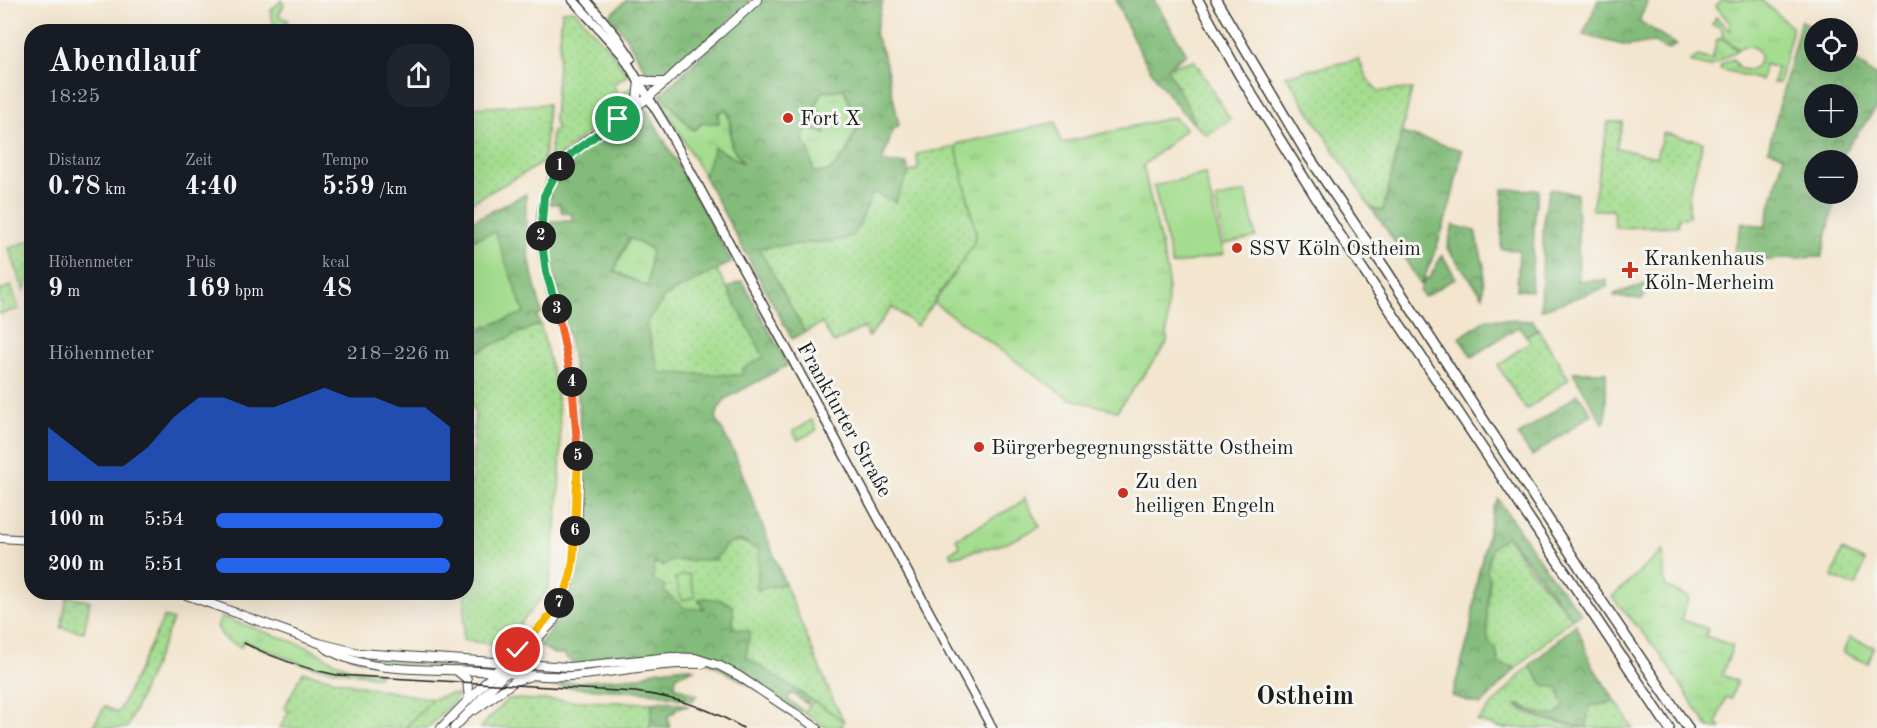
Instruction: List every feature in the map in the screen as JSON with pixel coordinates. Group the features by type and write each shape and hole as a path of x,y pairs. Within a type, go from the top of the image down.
{"highway":[{"path":"1198,0 1239,74 1328,216 1669,728"},
{"path":"1216,0 1307,154 1688,728"}],"main road":[{"name":"Frankfurter Straße","path":"573,0 622,54 641,81"},
{"name":"Frankfurter Straße","path":"586,0 616,37 650,96 992,728"},
{"path":"454,728 553,622 564,604 573,558 578,465 576,420 567,351 542,248 542,203 547,188 563,161 650,96 757,0"},
{"path":"636,106 641,81 666,81"},
{"path":"0,537 24,539"},
{"path":"441,728 545,621 567,590"},
{"path":"200,600 319,643 348,655 358,662 384,666 569,676 684,660"},
{"path":"348,655 583,667 684,660 720,666 818,728"},
{"path":"456,670 467,679 469,699"},
{"path":"462,720 515,681 535,675"}],"green space":[{"path":"282,0 284,4 279,15 288,20 286,24 275,24 271,18 271,10"},
{"path":"627,0 752,0 659,80 650,78 610,15"},
{"path":"761,0 883,0 875,33 885,60 899,125 893,130 882,162 907,164 909,173 895,202 873,193 855,234 842,240 759,248 805,332 792,339 704,176 714,147 743,163 731,145 731,127 725,109 718,113 719,123 702,123 693,130 661,94","holes":["844,89 858,125 847,152 830,171 814,173 809,150 802,139 807,127 826,134 816,106 822,92"]},
{"path":"1116,0 1154,0 1187,54 1167,68 1192,114 1194,124 1169,96 1148,66"},
{"path":"1598,0 1648,0 1639,21 1677,45 1667,50 1654,42 1627,46 1583,35"},
{"path":"1721,0 1761,0 1792,27 1779,83 1773,83 1777,68 1765,64 1761,80 1720,69 1721,65 1732,59 1740,69 1750,70 1756,66 1760,56 1755,48 1750,46 1738,49 1722,36 1721,27 1712,25 1716,17 1731,31 1729,22 1716,6"},
{"path":"574,10 614,55 628,75 613,84 618,95 634,87 634,96 553,161 550,156 552,131 557,130 554,120 562,11"},
{"path":"1801,20 1804,22 1804,72 1858,72 1858,63 1877,77 1877,107 1858,133 1858,84 1804,84 1804,138 1854,138 1845,150 1804,150 1804,204 1834,204 1822,257 1731,264 1742,222 1765,227 1784,155 1768,150"},
{"path":"1721,38 1737,50 1710,67 1689,62 1698,56 1712,60 1717,39 1721,40"},
{"path":"1359,59 1366,77 1379,91 1412,89 1383,211 1371,208 1286,75"},
{"path":"1194,60 1230,119 1207,135 1194,124 1192,114 1167,68"},
{"path":"844,89 858,125 847,152 830,171 813,173 809,150 802,139 807,127 825,134 816,106 822,91"},
{"path":"661,94 693,130 725,109 731,143 744,164 714,147 704,176 660,99"},
{"path":"548,104 544,162 474,201 474,108"},
{"path":"645,106 732,262 665,296 646,325 660,372 742,375 741,369 763,357 727,288 742,281 788,365 725,399 718,410 716,419 734,452 785,584 757,590 753,548 740,541 731,543 715,560 670,561 664,566 654,563 665,586 664,591 667,593 704,607 697,598 717,598 733,606 733,628 751,630 746,657 810,698 807,704 792,693 787,699 802,710 800,714 698,656 573,664 563,654 554,654 539,645 558,620 566,604 574,577 581,452 579,405 570,343 548,248 549,221 572,221 572,214 563,213 560,204 550,204 551,187 576,152","holes":["629,238 651,249 648,287 614,271"]},
{"path":"1174,117 1186,129 1143,166 1168,275 1167,343 1117,411 1068,398 934,303 972,247 976,234 957,144 1056,122 1061,143"},
{"path":"1608,122 1623,122 1616,148 1656,157 1663,133 1703,142 1689,194 1689,217 1678,218 1678,226 1615,228 1613,210 1592,210"},
{"path":"1402,133 1462,150 1446,219 1421,285 1371,208 1383,210"},
{"path":"956,147 976,234 972,247 917,326 892,307 869,337 864,327 834,343 822,323 805,332 759,248 842,240 855,234 873,193 895,202 909,173 918,169 917,154"},
{"path":"1205,174 1224,254 1172,265 1154,186"},
{"path":"1503,189 1539,190 1535,211 1531,291 1517,290 1519,250 1501,249"},
{"path":"1550,189 1577,194 1579,281 1607,280 1607,287 1541,310 1544,213"},
{"path":"1246,192 1256,237 1225,244 1215,199"},
{"path":"526,194 527,240 542,313 537,316 540,324 474,353 474,319 495,232 474,240 474,220"},
{"path":"1453,225 1475,231 1484,266 1483,296 1447,248"},
{"path":"495,232 524,313 474,331 474,240"},
{"path":"630,238 651,249 649,288 614,271"},
{"path":"24,243 24,291 9,248"},
{"path":"1442,255 1456,278 1424,297 1420,291"},
{"path":"717,270 764,357 742,369 742,375 660,373 646,325 665,296"},
{"path":"1648,283 1650,288 1642,299 1615,297 1614,294"},
{"path":"11,286 19,309 0,314 0,290"},
{"path":"1487,319 1533,321 1538,329 1526,336 1519,326 1472,357 1459,338"},
{"path":"540,324 558,405 561,449 550,580 547,591 502,646 463,640 465,600 474,600 474,353"},
{"path":"1538,329 1569,379 1526,410 1498,366 1530,341 1526,336"},
{"path":"1573,372 1606,372 1606,418 1603,424"},
{"path":"1578,394 1592,414 1532,456 1518,436"},
{"path":"812,420 817,430 798,440 793,431"},
{"path":"1024,498 1040,527 1007,543 952,557 950,552 960,547 956,538 1021,503"},
{"path":"1498,499 1547,571 1581,614 1572,618 1508,537 1492,548 1487,613 1488,641 1496,649 1499,664 1515,669 1481,705 1452,696 1470,633 1477,580 1494,507"},
{"path":"1507,536 1527,566 1572,618 1515,669 1499,664 1496,649 1488,641 1487,613 1490,578 1487,571 1492,548"},
{"path":"737,541 759,549 757,590 785,584 844,721 746,657 750,631 733,628 733,606 729,603 716,599 698,599 704,609 685,608 664,591 665,586 653,581 654,563 664,566 670,561 715,560 727,544"},
{"path":"1663,550 1665,586 1689,597 1681,619 1708,629 1706,636 1733,646 1722,675 1737,681 1731,699 1726,697 1717,722 1721,728 1709,728 1658,651 1612,597"},
{"path":"1842,550 1865,561 1857,584 1854,586 1834,578 1833,575"},
{"path":"689,574 695,597 682,600 675,578"},
{"path":"66,600 90,601 84,632 61,628"},
{"path":"164,617 173,620 127,728 92,728 105,706 118,713"},
{"path":"222,617 305,646 335,662 355,669 379,673 379,677 304,665 244,641 241,647 224,639 217,626"},
{"path":"1576,624 1593,667 1615,700 1589,707 1587,728 1547,721 1515,704 1528,709 1561,701 1560,692 1544,685 1529,666"},
{"path":"1849,638 1874,647 1868,663 1843,653"},
{"path":"349,656 484,664 482,667 384,663"},
{"path":"1529,666 1544,685 1559,688 1561,701 1565,704 1557,715 1538,713 1515,705 1540,718 1585,728 1501,728 1477,721"},
{"path":"686,667 694,669 676,676 675,686 697,695 692,701 649,692 529,685 533,682 562,683 640,677 654,671"},
{"path":"303,672 365,687 432,699 405,728 349,728 345,726 343,728 280,728 289,711 284,708"},
{"path":"450,694 458,695 428,728 405,728 432,699"},
{"path":"508,699 652,703 650,728 480,728"},
{"path":"662,700 689,706 676,708 675,712 668,716 670,728 650,728 652,703"},
{"path":"813,700 844,721 841,726 844,728 827,728 804,713"},
{"path":"1615,700 1633,728 1587,728 1589,707"}],"tram line":[{"path":"244,643 289,662 337,675 649,694 704,709 743,728"}],"place":[{"name":"Fort X","path":"788,118"},
{"name":"SSV Köln Ostheim","path":"1237,248"},
{"name":"Krankenhaus Köln-Merheim","path":"1630,270"},
{"name":"Bürgerbegegnungsstätte Ostheim","path":"979,447"},
{"name":"Zu den heiligen Engeln","path":"1123,493"}],"district":[{"name":"Ostheim","path":"1305,695"}],"route":[{"path":"518,650 545,621 567,590 576,528 578,465 575,403 567,351 546,272 541,242 542,203 547,188 563,161 618,119"}]}
